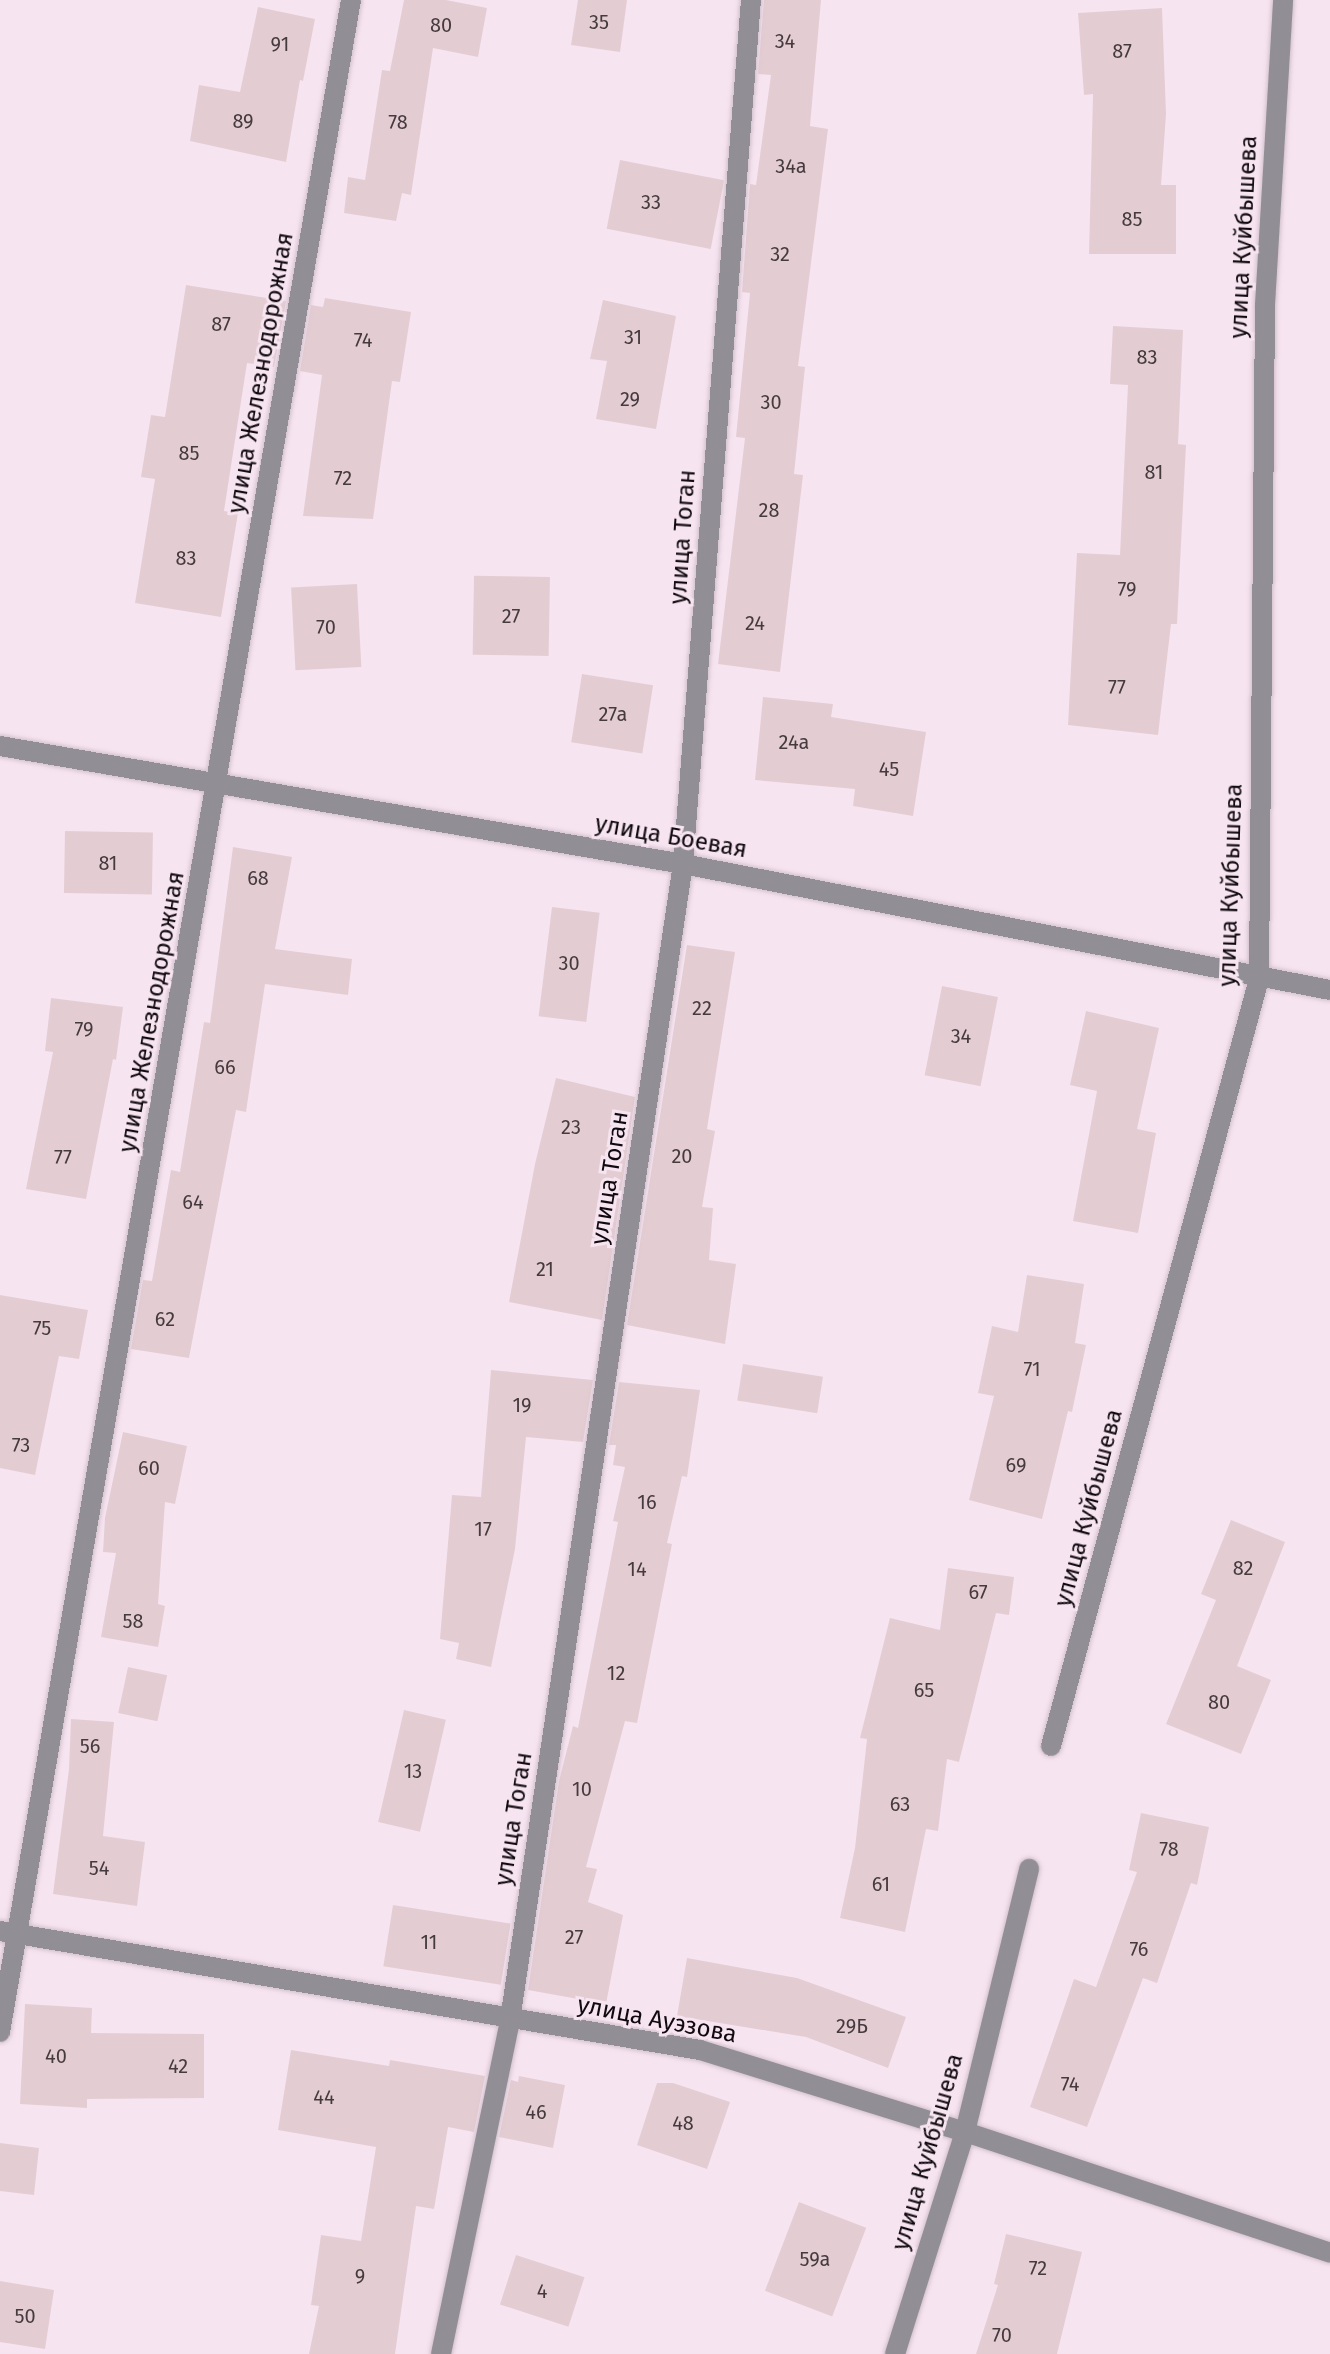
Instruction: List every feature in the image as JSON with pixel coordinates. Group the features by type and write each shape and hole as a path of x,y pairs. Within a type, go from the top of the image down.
{"street":[{"name":"улица Железнодорожная","path":"0,2032 10,1933 218,784 351,0"},
{"name":"улица Тоган","path":"441,2354 510,2020 683,864 751,0"},
{"name":"улица Куйбышева","path":"1051,1746 1259,979 1265,305 1283,0"},
{"name":"улица Боевая","path":"0,746 683,864 1259,979 1330,990"},
{"name":"улица Куйбышева","path":"895,2354 965,2132 1029,1869"},
{"name":"улица Ауэзова","path":"10,1933 700,2050 965,2132 1330,2253"}],"building":[{"path":"404,0 446,0 487,8 478,57 433,48 411,195 402,193 396,221 344,213 348,177 365,180 382,70 390,71"},
{"path":"578,0 627,0 620,52 571,45"},
{"path":"764,0 821,0 810,126 828,129 798,366 805,367 794,474 803,475 780,672 718,664 745,438 736,437 750,293 742,292 750,184 756,185 771,75 758,74"},
{"path":"258,7 315,19 303,81 300,80 286,162 190,141 199,85 240,92"},
{"path":"1162,8 1166,114 1161,185 1176,185 1176,254 1089,254 1093,94 1084,95 1078,13"},
{"path":"620,160 724,180 711,249 607,229"},
{"path":"186,285 286,301 274,367 247,363 224,511 238,513 221,617 135,603 155,479 141,477 151,415 165,417"},
{"path":"325,298 411,312 400,382 392,381 373,519 303,516 322,375 300,371 311,305 323,307"},
{"path":"603,300 676,316 656,429 596,419 607,361 590,359"},
{"path":"1113,326 1183,330 1178,444 1186,445 1177,624 1171,624 1158,735 1068,725 1077,553 1120,555 1128,385 1110,384"},
{"path":"474,576 550,577 549,656 473,655"},
{"path":"357,584 361,667 295,670 291,587"},
{"path":"582,674 653,685 642,753 571,742"},
{"path":"763,697 833,704 831,717 926,732 913,816 853,806 855,789 755,780"},
{"path":"65,831 153,833 152,895 64,893"},
{"path":"233,847 292,857 275,949 352,959 348,995 265,984 246,1112 236,1110 189,1358 131,1349 143,1280 152,1281 171,1170 180,1172 204,1022 210,1023"},
{"path":"552,907 600,913 586,1022 539,1016"},
{"path":"687,945 735,952 707,1129 715,1131 702,1207 713,1208 709,1260 736,1264 725,1344 627,1325"},
{"path":"942,986 998,997 981,1086 925,1075"},
{"path":"51,998 123,1007 116,1060 113,1059 86,1199 26,1189 53,1052 45,1051"},
{"path":"1086,1011 1159,1028 1137,1129 1156,1133 1138,1233 1073,1221 1097,1091 1070,1085"},
{"path":"556,1078 635,1097 602,1320 509,1302 535,1164"},
{"path":"1027,1275 1084,1284 1075,1343 1086,1345 1072,1412 1068,1411 1042,1519 969,1500 994,1396 978,1393 992,1326 1018,1332"},
{"path":"0,1295 88,1310 79,1359 59,1356 35,1475 0,1468"},
{"path":"743,1364 823,1377 817,1413 737,1401"},
{"path":"491,1370 593,1380 583,1442 526,1437 515,1549 491,1667 456,1659 459,1643 440,1639 452,1495 481,1497"},
{"path":"619,1382 700,1390 687,1477 682,1476 667,1543 672,1544 637,1723 625,1721 586,1867 597,1869 588,1902 623,1915 606,2004 528,1990 559,1781 573,1726 578,1728 618,1522 613,1521 625,1467 613,1465 616,1445 609,1445"},
{"path":"123,1432 187,1446 175,1504 165,1502 158,1604 165,1606 158,1647 101,1637 116,1553 103,1552 105,1518"},
{"path":"1231,1520 1285,1542 1237,1666 1271,1680 1241,1754 1166,1724 1216,1600 1201,1594"},
{"path":"948,1568 1014,1577 1009,1615 996,1613 959,1762 947,1759 938,1831 926,1829 905,1932 840,1918 855,1848 867,1739 860,1738 890,1618 940,1630"},
{"path":"128,1667 167,1675 157,1721 118,1713"},
{"path":"404,1710 446,1720 420,1832 378,1822"},
{"path":"71,1719 114,1722 103,1836 145,1842 137,1906 53,1894 69,1769"},
{"path":"1141,1813 1209,1827 1197,1885 1191,1883 1157,1983 1143,1978 1087,2127 1030,2107 1074,1979 1096,1987 1137,1872 1129,1870"},
{"path":"393,1905 511,1924 501,1985 383,1966"},
{"path":"687,1958 797,1978 906,2017 888,2068 806,2037 677,2016"},
{"path":"25,2004 92,2008 91,2033 204,2034 204,2098 87,2099 87,2108 20,2104"},
{"path":"291,2050 389,2066 390,2060 485,2076 474,2132 448,2127 434,2209 416,2206 395,2354 309,2354 319,2306 311,2305 321,2235 361,2241 376,2147 278,2130"},
{"path":"519,2076 565,2085 553,2148 499,2137 511,2080 518,2082"},
{"path":"657,2083 673,2083 730,2102 707,2169 637,2145"},
{"path":"0,2143 39,2148 34,2195 0,2191"},
{"path":"799,2202 866,2228 832,2316 765,2291"},
{"path":"1006,2234 1082,2252 1057,2354 976,2354 998,2285 994,2284"},
{"path":"516,2255 584,2277 568,2327 500,2304"},
{"path":"0,2281 54,2290 45,2349 0,2342"}]}
